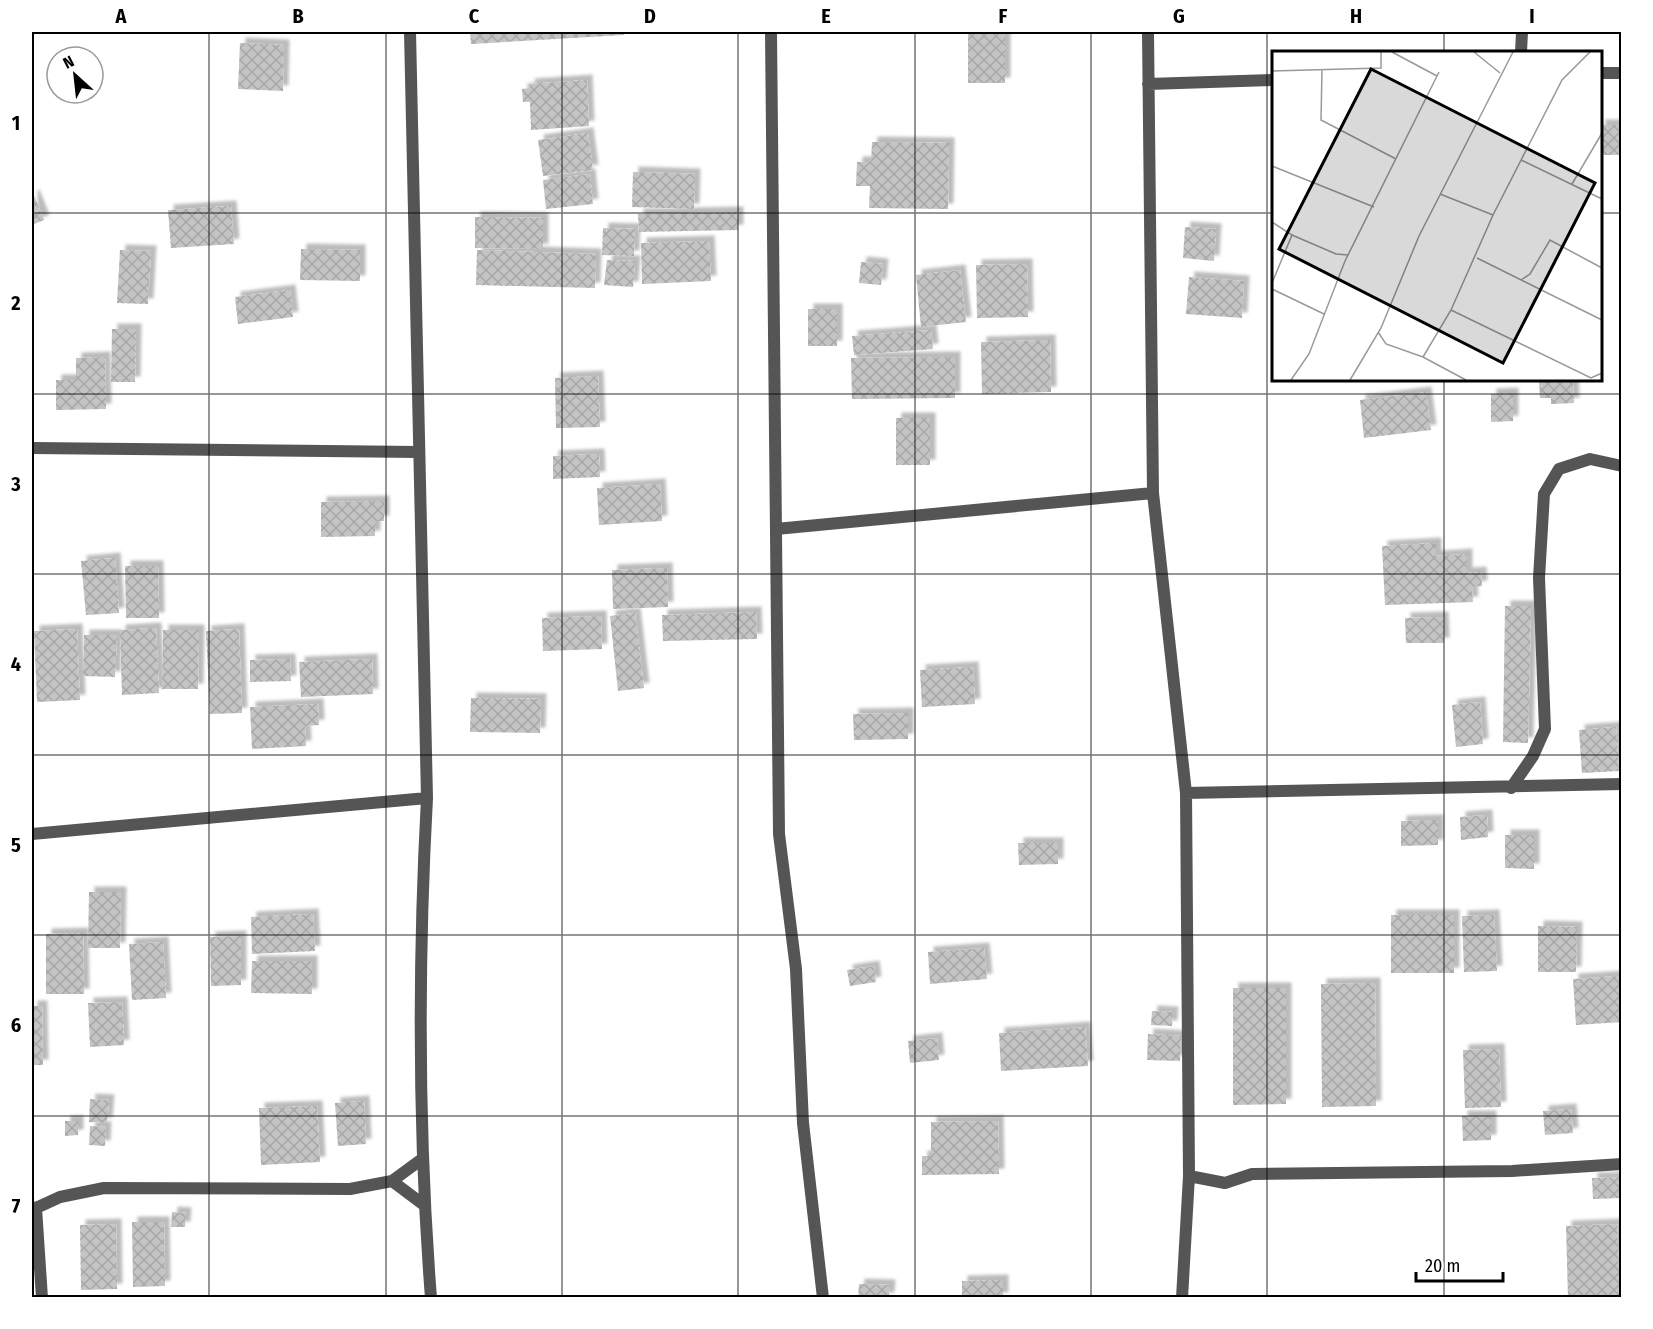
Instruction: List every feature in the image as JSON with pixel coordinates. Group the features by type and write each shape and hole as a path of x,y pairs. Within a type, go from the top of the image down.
{"street":[{"path":"410,32 427,798 422,898 422,1159 431,1298"},
{"path":"771,32 779,834 796,969 803,1123 823,1298"},
{"path":"1148,32 1153,493 1186,793 1189,1176 1182,1298"},
{"path":"1521,51 1522,32"},
{"path":"1602,73 1622,73"},
{"path":"1148,84 1272,80"},
{"path":"32,448 418,452"},
{"path":"1510,788 1533,756 1545,729 1539,578 1544,494 1559,469 1590,459 1622,466"},
{"path":"776,529 1153,493"},
{"path":"1186,793 1622,784"},
{"path":"32,834 427,798"},
{"path":"42,1298 34,1208 60,1197 104,1188 350,1189 392,1181 422,1159"},
{"path":"1189,1176 1225,1183 1252,1174 1512,1171 1622,1164"},
{"path":"392,1181 424,1205"}],"building":[{"path":"470,32 624,32 624,35 471,44"},
{"path":"968,32 1005,32 1005,83 968,83"},
{"path":"240,43 284,45 283,91 238,89"},
{"path":"587,80 589,126 531,130 530,102 523,102 522,89 530,88 529,84"},
{"path":"1602,125 1622,125 1622,155 1602,155"},
{"path":"588,133 593,170 543,176 538,140"},
{"path":"872,142 949,143 948,209 869,208 870,186 856,186 857,162 871,162"},
{"path":"633,172 695,174 694,209 632,207"},
{"path":"590,174 593,204 546,209 543,180"},
{"path":"34,195 44,220 32,225 32,196"},
{"path":"231,206 234,244 171,248 168,210"},
{"path":"738,212 738,230 639,232 638,214"},
{"path":"475,217 543,218 543,249 475,248"},
{"path":"1185,227 1216,229 1214,261 1183,258"},
{"path":"603,228 635,229 634,256 602,255"},
{"path":"709,241 711,281 642,284 641,243"},
{"path":"301,249 360,250 360,281 300,280"},
{"path":"120,250 151,251 148,304 117,303"},
{"path":"477,250 596,254 595,288 476,285"},
{"path":"607,260 635,261 633,287 604,285"},
{"path":"861,262 883,264 881,285 859,283"},
{"path":"1027,264 1028,317 977,318 976,265"},
{"path":"960,270 966,322 921,327 916,275"},
{"path":"1189,277 1244,281 1242,318 1186,314"},
{"path":"290,290 293,317 238,324 235,297"},
{"path":"808,309 837,309 837,346 808,346"},
{"path":"112,329 136,329 135,382 111,382"},
{"path":"931,330 933,349 854,355 852,336"},
{"path":"1050,340 1051,392 982,394 981,342"},
{"path":"105,357 106,409 56,410 56,380 76,380 76,358"},
{"path":"955,357 955,398 852,399 851,358"},
{"path":"598,376 600,427 556,428 555,378"},
{"path":"1539,381 1573,381 1574,403 1551,404 1551,398 1540,398"},
{"path":"1426,392 1431,430 1364,438 1360,400"},
{"path":"1513,393 1513,421 1491,422 1491,394"},
{"path":"896,418 930,418 930,465 896,465"},
{"path":"599,454 600,477 553,479 553,456"},
{"path":"660,484 662,521 599,525 597,488"},
{"path":"384,501 384,521 375,521 375,536 321,537 321,502"},
{"path":"1436,543 1436,556 1467,554 1467,573 1481,572 1482,586 1472,587 1473,602 1385,605 1382,546"},
{"path":"115,558 119,613 86,615 81,561"},
{"path":"125,566 158,566 159,618 126,618"},
{"path":"667,568 668,607 613,609 612,570"},
{"path":"1505,606 1531,606 1528,743 1503,742"},
{"path":"756,612 757,639 663,641 662,615"},
{"path":"635,613 644,688 618,691 610,616"},
{"path":"601,616 602,649 543,651 542,618"},
{"path":"1443,617 1444,643 1406,643 1405,618"},
{"path":"156,628 159,693 122,695 120,630"},
{"path":"77,629 80,700 37,702 34,631"},
{"path":"239,629 242,713 210,714 206,631"},
{"path":"163,630 199,630 198,689 162,689"},
{"path":"84,635 117,635 115,677 83,676"},
{"path":"290,659 291,681 250,682 250,660"},
{"path":"372,659 373,694 301,697 299,662"},
{"path":"973,667 975,704 922,707 920,670"},
{"path":"471,698 541,699 540,733 470,732"},
{"path":"1480,702 1483,744 1456,747 1452,705"},
{"path":"318,704 319,725 305,726 306,746 252,749 250,707"},
{"path":"908,713 908,739 854,740 853,714"},
{"path":"1616,727 1619,771 1582,773 1579,730"},
{"path":"1487,815 1488,837 1461,840 1460,817"},
{"path":"1438,820 1438,845 1401,846 1401,821"},
{"path":"1505,835 1534,835 1534,869 1505,868"},
{"path":"1018,843 1058,843 1058,864 1019,865"},
{"path":"89,892 121,892 120,948 88,948"},
{"path":"313,914 315,951 252,954 251,917"},
{"path":"1391,915 1454,915 1454,973 1391,973"},
{"path":"1494,915 1497,971 1464,972 1462,916"},
{"path":"1538,926 1577,927 1576,972 1538,972"},
{"path":"83,933 84,994 46,994 46,934"},
{"path":"241,936 241,985 211,986 210,937"},
{"path":"163,942 166,998 132,1000 129,944"},
{"path":"984,948 987,979 930,984 928,952"},
{"path":"252,961 312,961 312,994 251,993"},
{"path":"874,966 876,982 850,986 847,970"},
{"path":"1619,976 1622,1022 1576,1025 1573,979"},
{"path":"1375,983 1376,1106 1322,1107 1321,984"},
{"path":"1233,988 1286,988 1286,1104 1233,1105"},
{"path":"122,1002 124,1045 90,1047 88,1003"},
{"path":"32,1006 42,1006 43,1065 32,1065"},
{"path":"1152,1011 1173,1012 1172,1026 1151,1025"},
{"path":"1085,1027 1088,1066 1001,1071 999,1033"},
{"path":"1148,1034 1181,1036 1180,1061 1147,1060"},
{"path":"937,1038 939,1060 910,1063 908,1041"},
{"path":"1499,1049 1501,1107 1465,1108 1463,1050"},
{"path":"90,1099 109,1100 107,1123 89,1122"},
{"path":"364,1101 366,1144 338,1146 335,1103"},
{"path":"317,1106 320,1162 261,1165 259,1108"},
{"path":"1571,1109 1573,1133 1545,1135 1543,1111"},
{"path":"1462,1116 1491,1116 1491,1140 1463,1141"},
{"path":"65,1121 78,1121 78,1135 65,1136"},
{"path":"998,1121 999,1174 922,1175 922,1156 931,1156 931,1122"},
{"path":"90,1126 106,1127 105,1146 89,1145"},
{"path":"1622,1177 1622,1198 1593,1199 1592,1178"},
{"path":"172,1212 186,1213 185,1227 171,1227"},
{"path":"132,1222 164,1222 165,1286 133,1287"},
{"path":"116,1224 117,1289 81,1290 80,1225"},
{"path":"1617,1224 1620,1298 1568,1298 1566,1226"},
{"path":"1003,1280 1003,1298 962,1298 962,1281"},
{"path":"859,1284 890,1285 889,1298 858,1298"}]}
